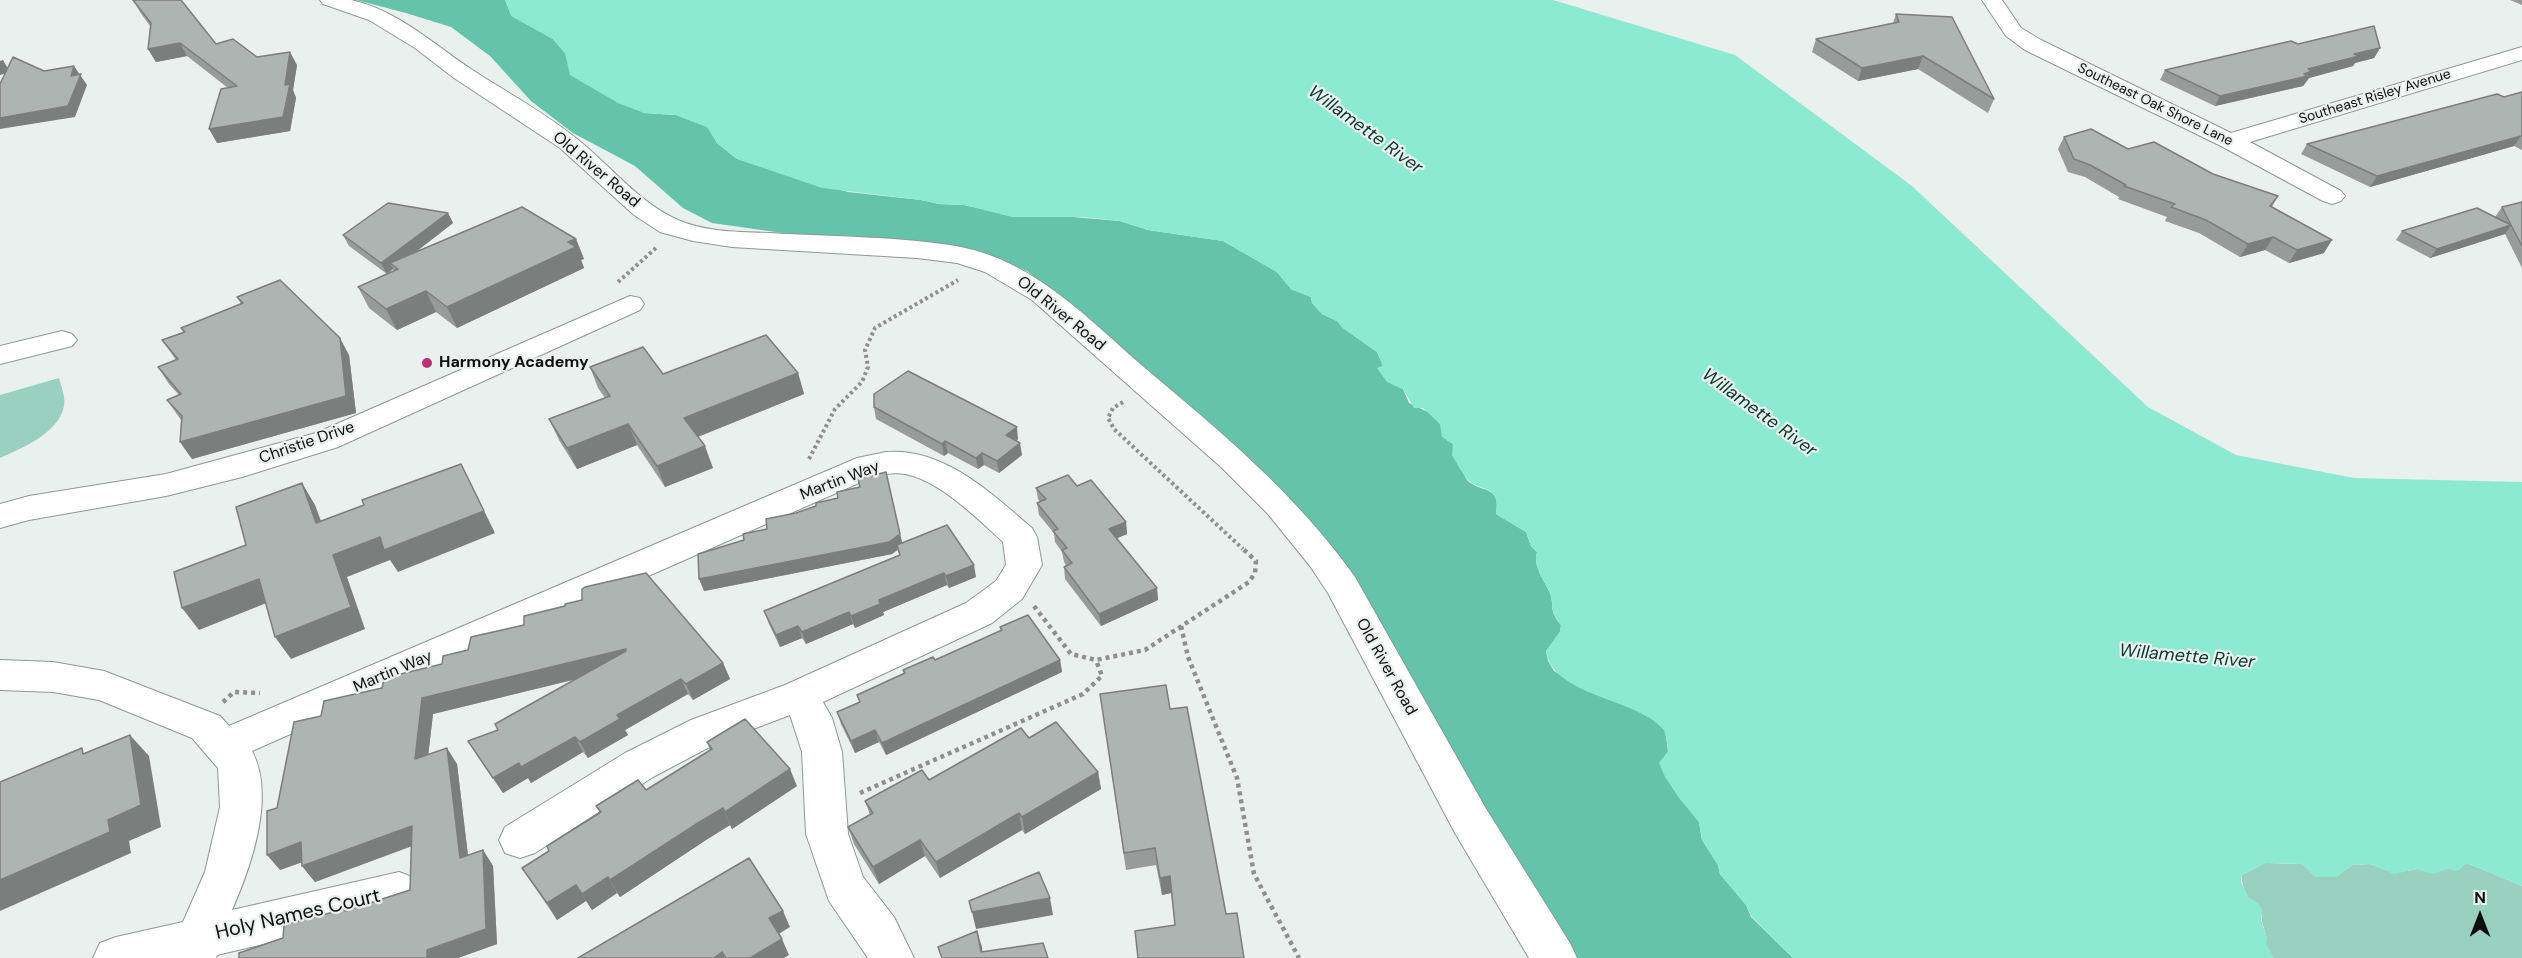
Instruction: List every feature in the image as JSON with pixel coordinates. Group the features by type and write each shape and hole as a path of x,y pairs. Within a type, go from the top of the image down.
{"street":[{"name":"Old River Road","path":"330,0 376,16 423,43 462,73 568,143 643,210 658,220 682,230 732,239 917,250 960,255 995,266 1042,294 1216,444 1272,498 1318,551 1347,597 1470,820 1554,958"},
{"name":"Southeast Oak Shore Lane","path":"1992,0 2013,32 2033,45 2229,141 2332,196"},
{"name":"Southeast Risley Avenue","path":"2229,141 2522,53"},
{"name":"Christie Drive","path":"0,516 28,508 166,484 230,469 327,440 630,304"},
{"path":"0,355 62,340"},
{"name":"Martin Way","path":"223,746 869,466 891,462 914,465 942,477 972,495 1020,537 1024,566 1009,590 979,613 799,696 705,731 648,760 520,840"},
{"path":"0,675 53,676 104,686 206,727 238,763 241,807 227,872 196,948"},
{"path":"799,696 812,718 822,752 827,834 845,887 878,932 891,958"},
{"name":"Holy Names Court","path":"116,958 196,948 399,892"}],"path":[{"path":"630,304 612,290 651,251 682,230"},
{"path":"846,397 862,382 868,367 865,350 875,328 950,283"},
{"path":"1009,590 1035,607 1071,654 1095,660 1145,650 1252,580 1257,570 1256,561 1114,429 1108,418 1113,408"},
{"path":"1181,626 1188,657 1236,778 1254,873 1299,958"},
{"path":"826,807 908,773 1083,694 1102,676 1095,660"}],"shaded area":[{"path":"356,0 505,0 512,16 553,39 565,53 644,113 676,115 708,127 717,143 737,159 797,178 848,192 989,210 1120,221 1148,230 1223,241 1277,272 1291,289 1311,297 1312,303 1322,314 1337,321 1343,328 1377,352 1383,366 1378,368 1388,382 1403,389 1409,403 1432,414 1440,424 1447,440 1453,444 1455,456 1468,481 1494,494 1497,505 1496,514 1526,532 1531,546 1537,552 1536,563 1550,593 1553,612 1561,625 1560,632 1546,651 1548,661 1554,671 1587,691 1645,713 1665,730 1668,751 1665,777 1699,822 1702,840 1718,865 1720,874 1746,905 1751,917 1793,958 1571,958 1319,538 1082,313 1027,271 994,257 811,237 712,223 683,208 635,166 573,133 531,101 490,56 451,27"},
{"path":"59,378 64,396 61,416 47,432 0,458 0,395"},
{"path":"2265,863 2302,864 2336,877 2352,865 2370,864 2394,873 2417,869 2433,873 2467,863 2522,886 2522,958 2274,958 2265,944 2266,936 2262,915 2248,896 2242,881 2242,875"}],"water":[{"name":"Willamette River","path":"505,0 1553,0 1735,55 1912,186 2148,407 2236,455 2354,478 2522,482 2522,886 2467,863 2458,871 2447,869 2433,874 2417,869 2394,874 2370,864 2352,865 2336,877 2315,877 2302,864 2265,863 2242,875 2241,882 2248,897 2259,904 2262,910 2261,920 2267,938 2266,944 2274,958 1793,958 1751,916 1746,905 1720,874 1718,865 1702,840 1699,822 1679,798 1659,763 1668,751 1663,729 1634,710 1563,678 1552,666 1546,651 1560,632 1561,625 1554,615 1550,593 1538,568 1537,552 1531,546 1526,532 1496,514 1497,504 1493,493 1473,484 1467,478 1452,455 1453,444 1442,437 1440,424 1423,408 1414,408 1403,389 1387,382 1377,368 1383,366 1377,352 1343,328 1337,321 1322,314 1312,303 1311,297 1291,289 1277,272 1223,241 1148,230 1120,221 1082,217 1012,217 964,205 939,204 822,188 737,159 717,143 707,127 676,115 644,113 618,103 570,75 565,53 553,39 511,16"}],"building":[{"path":"133,0 181,0 216,44 233,39 257,57 290,52 285,85 290,84 283,117 209,129 221,89 237,86 180,43 148,49 151,23"},
{"path":"1896,14 1952,17 1994,99 1923,56 1862,68 1816,39 1899,22"},
{"path":"2374,26 2380,48 2354,54 2359,56 2308,69 2312,71 2304,74 2308,76 2220,96 2165,70 2291,41 2298,44"},
{"path":"13,57 44,71 74,66 71,76 81,74 68,106 0,118 0,84"},
{"path":"2522,92 2522,136 2377,176 2307,144 2497,94 2504,97"},
{"path":"2091,129 2128,149 2154,142 2213,174 2278,196 2270,206 2332,240 2297,250 2273,237 2248,244 2206,220 2171,207 2175,204 2124,186 2126,185 2090,165 2074,159 2064,137"},
{"path":"2522,202 2522,246 2502,207"},
{"path":"388,203 448,213 381,263 343,235"},
{"path":"522,207 576,239 568,242 576,247 447,307 426,291 386,309 358,287 398,269 390,263"},
{"path":"2477,208 2511,225 2437,249 2402,231"},
{"path":"280,280 340,338 346,396 180,442 182,416 167,400 181,394 158,367 178,359 162,340 185,332 181,328 243,303 237,297"},
{"path":"766,335 798,373 684,418 705,446 657,466 628,424 567,448 549,419 610,396 590,367 643,347 663,374"},
{"path":"908,371 1017,427 1006,435 1020,443 997,461 982,453 976,458 945,441 942,444 874,407 874,394"},
{"path":"461,464 484,511 384,550 380,537 333,555 351,607 275,637 259,579 182,608 174,572 246,545 236,507 302,483 316,523 364,505 362,500"},
{"path":"886,472 900,534 889,542 699,579 698,554 744,540 743,534 767,529 766,519 796,513 816,506 816,503 838,498 837,492 860,487 858,479"},
{"path":"1068,475 1077,486 1091,480 1126,522 1109,529 1157,588 1099,614 1064,567 1072,563 1062,550 1067,548 1053,531 1058,529 1037,503 1046,499 1036,488"},
{"path":"947,525 974,565 946,576 944,573 879,600 880,604 851,616 849,612 802,632 798,626 776,635 764,611 900,555 897,545"},
{"path":"646,573 723,663 686,684 681,679 617,715 620,719 580,742 575,737 521,767 519,763 493,778 468,741 498,730 495,724 626,649 422,698 415,759 447,748 460,858 483,850 486,929 427,950 427,958 239,958 239,953 283,938 284,925 345,909 345,911 410,890 412,826 302,866 301,842 267,855 267,811 277,808 294,722 321,716 324,701 382,688 384,678 442,664 443,656 468,650 471,637 524,625 524,616 582,600 582,589 585,587"},
{"path":"1028,615 1060,660 882,743 875,730 851,741 837,712 860,702 857,695 905,673 903,670 933,657 935,660 1002,630 1000,627"},
{"path":"1166,685 1170,709 1187,707 1226,914 1237,913 1244,958 1138,958 1135,931 1175,925 1170,876 1160,878 1155,848 1124,853 1100,694"},
{"path":"745,719 790,769 725,812 723,808 610,880 608,877 582,894 576,885 547,903 522,868 549,851 547,846 601,812 596,806 638,780 646,790 712,749 707,742"},
{"path":"1056,722 1098,772 1022,817 1019,813 936,862 920,840 873,867 848,827 873,813 865,801 922,770 929,780 1021,728 1029,738"},
{"path":"130,735 141,805 108,820 110,832 0,880 0,782 82,748 83,754"},
{"path":"749,858 783,911 769,918 782,939 750,958 726,958 722,952 714,958 578,958"},
{"path":"1039,872 1050,898 972,912 969,901"},
{"path":"977,931 981,952 1043,943 1048,958 942,958 938,947"}],"place":[{"name":"Harmony Academy","path":"427,363"}]}
